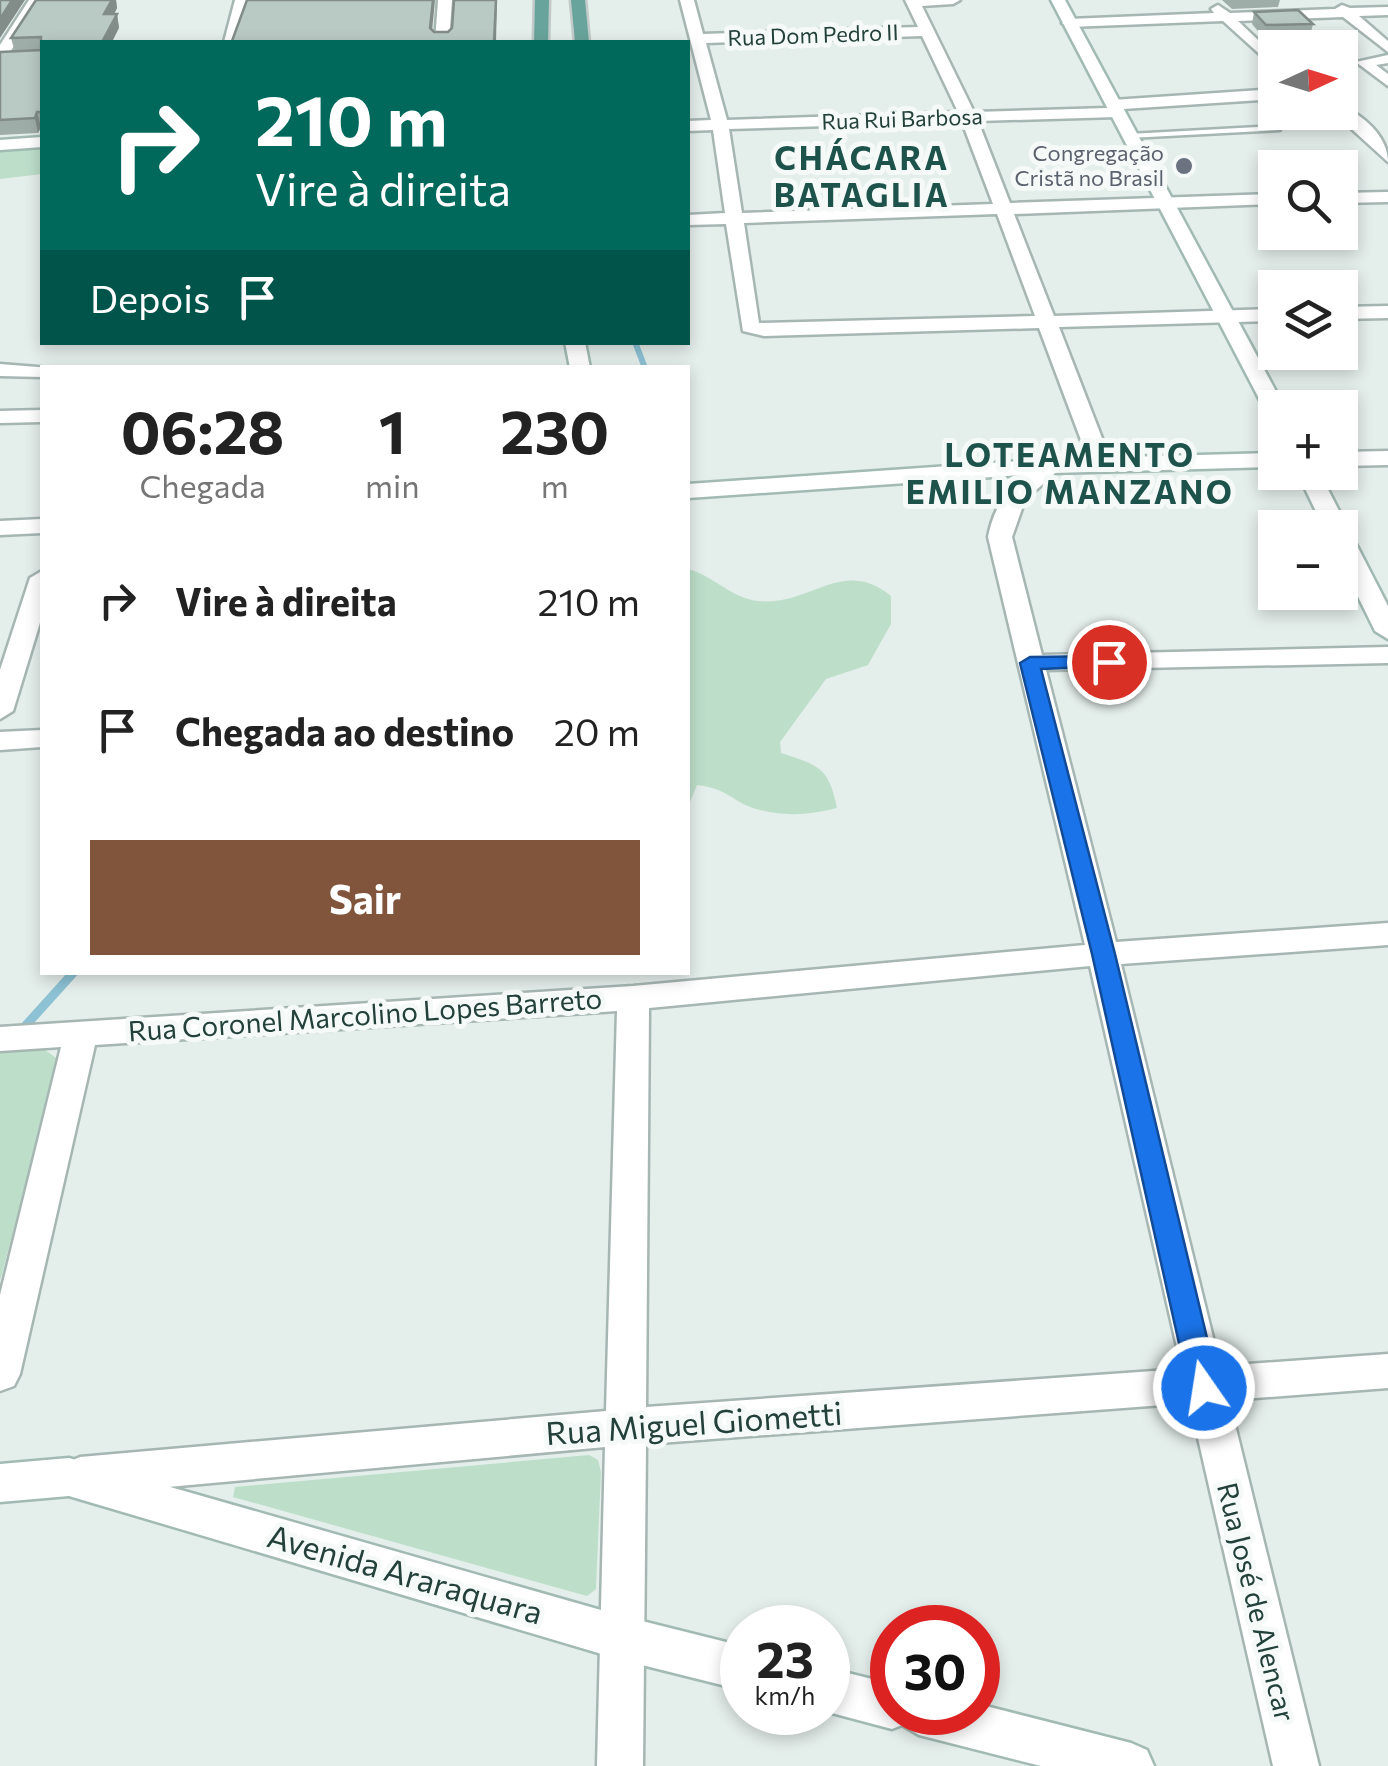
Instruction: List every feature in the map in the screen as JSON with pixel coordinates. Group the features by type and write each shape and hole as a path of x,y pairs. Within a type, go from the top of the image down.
{"main road":[{"path":"541,40 541,4 559,11 578,4 582,40"}],"street":[{"path":"5,58 36,0"},
{"path":"232,40 242,0"},
{"path":"442,40 445,0"},
{"path":"687,0 720,126 750,327 1258,315"},
{"path":"953,0 912,1 968,116 1050,322 1101,464"},
{"path":"1058,0 1266,390"},
{"path":"1208,0 1258,48"},
{"path":"1332,0 1387,49 1363,62 1388,81"},
{"path":"1069,23 1388,11"},
{"name":"Rua Dom Pedro II","path":"698,39 929,32"},
{"name":"Rua Rui Barbosa","path":"690,126 968,116 1258,95"},
{"path":"1358,124 1388,157"},
{"path":"0,145 40,142"},
{"path":"1358,197 1388,196"},
{"path":"690,220 1258,199"},
{"path":"1358,313 1388,312"},
{"path":"0,370 40,371"},
{"path":"0,417 40,416"},
{"path":"1358,459 1388,458"},
{"path":"690,491 1052,466 1258,460"},
{"name":"Rua José de Alencar","path":"1052,466 1021,488 1002,519 1000,536 1104,954 1296,1766"},
{"path":"0,528 40,526"},
{"path":"1358,572 1388,631"},
{"path":"0,711 40,584"},
{"path":"1030,663 1388,656"},
{"path":"0,741 40,739"},
{"name":"Rua Coronel Marcolino Lopes Barreto","path":"0,1039 633,998 1104,954 1388,934"},
{"path":"620,1766 633,998"},
{"path":"0,1374 71,1034"},
{"name":"Rua Miguel Giometti","path":"0,1483 628,1428 1204,1388 1388,1371"},
{"name":"Avenida Araraquara","path":"69,1476 622,1638 720,1662"},
{"path":"1000,1733 1131,1766"}],"lane":[{"path":"1129,136 1258,129"}],"green space":[{"path":"40,146 40,174 0,179 0,150"},
{"path":"690,570 739,596 758,601 777,601 857,581 891,596 891,624 868,665 826,679 780,742 781,753 813,765 826,776 837,808 797,814 766,812 717,789 697,785 690,802"},
{"path":"45,1050 59,1060 0,1281 0,1053"},
{"path":"589,1455 598,1460 601,1472 596,1589 587,1596 233,1497 235,1487"}],"building":[{"path":"0,0 12,0 0,19"},
{"path":"36,0 112,0 104,14 117,14 103,40 11,38"},
{"path":"247,0 433,0 430,28 434,32 448,32 452,28 454,0 496,0 494,40 232,40"},
{"path":"1298,10 1313,24 1266,25 1254,12"},
{"path":"40,50 40,112 35,118 0,120 0,52"}],"waterway":[{"path":"636,345 644,365"},
{"path":"19,1033 71,975"}],"place":[{"name":"Congregação Cristã no Brasil","path":"1184,166"}],"district":[{"name":"CHÁCARA BATAGLIA","path":"862,178"},
{"name":"LOTEAMENTO EMILIO MANZANO","path":"1070,474"}],"route":[{"path":"1109,662 1030,663 1104,954 1204,1388"}]}
